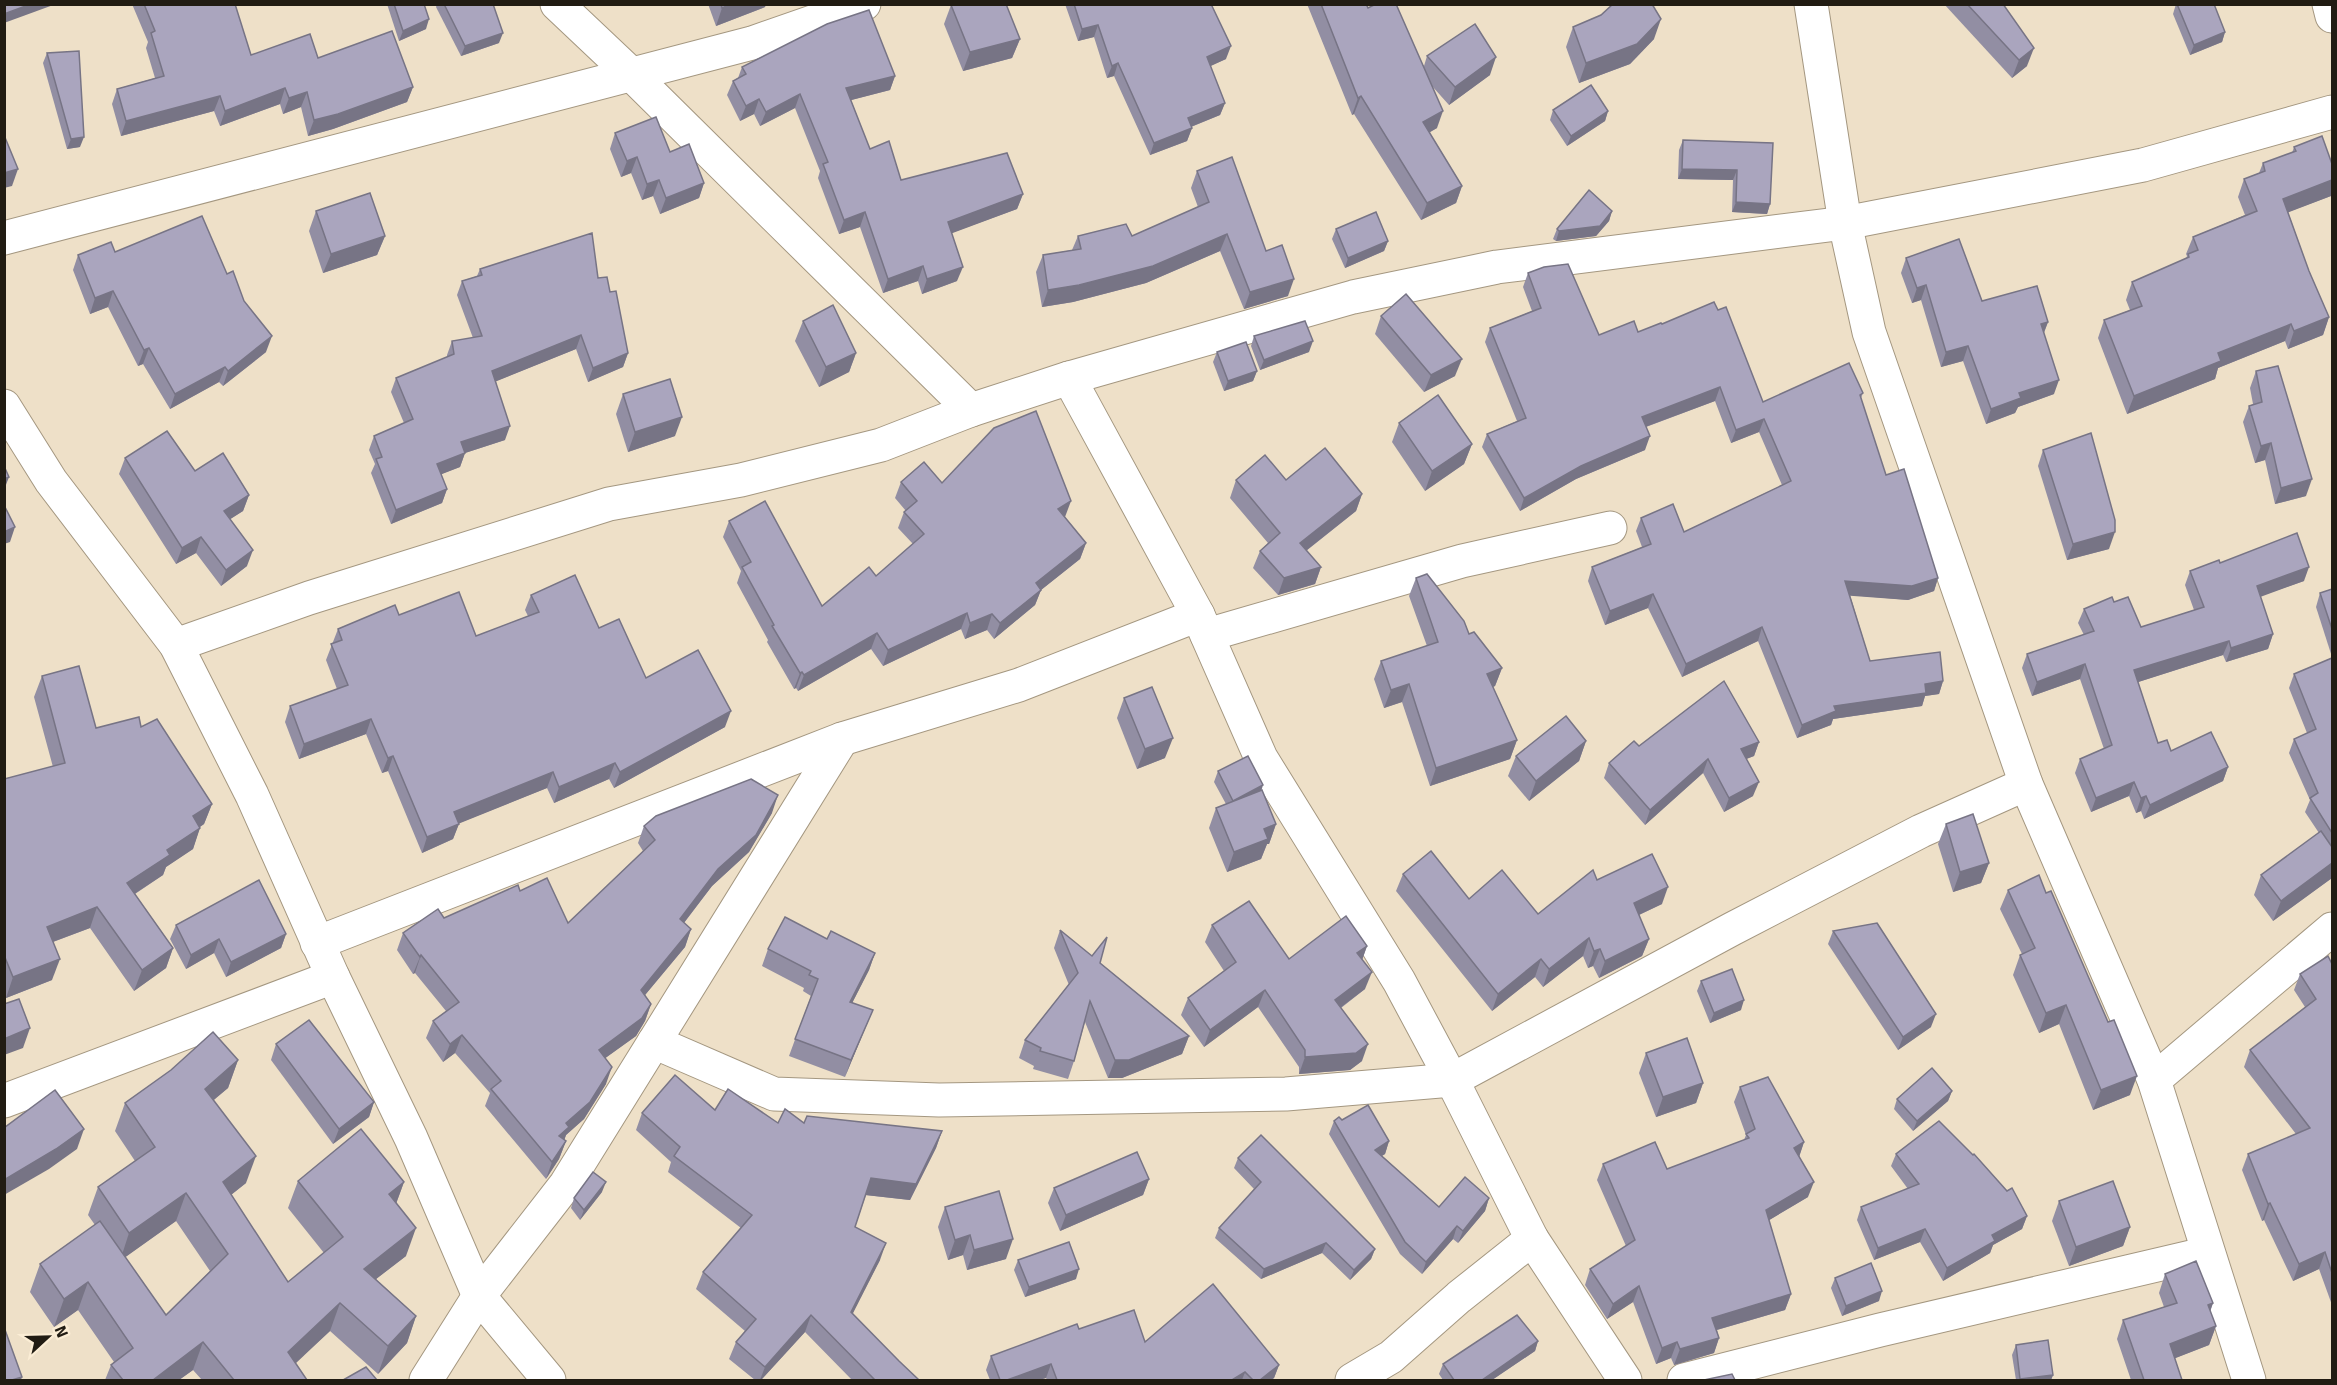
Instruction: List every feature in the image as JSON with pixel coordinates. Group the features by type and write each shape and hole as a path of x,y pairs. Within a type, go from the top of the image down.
{"street":[{"path":"557,4 630,73 971,410"},
{"path":"4,238 752,43 864,4"},
{"path":"1811,4 1845,223 1869,332 2026,784 2154,1080 2249,1380"},
{"path":"2330,4 2332,16"},
{"path":"176,645 309,598 609,504 741,480 881,445 971,410 1069,378 1353,297 1497,267 1845,223 2143,165 2332,112"},
{"path":"1069,378 1203,625 1261,758 1399,981 1532,1239 1625,1380"},
{"path":"4,406 51,481 176,645 252,795 317,943 411,1138 479,1296 549,1380"},
{"path":"317,943 842,739 1019,685 1203,625 1462,561 1610,528"},
{"path":"426,1380 479,1296 566,1184 842,739"},
{"path":"654,1042 774,1094 939,1100 1286,1095 1452,1080 1732,929 1921,831 2026,784"},
{"path":"2154,1080 2332,929"},
{"path":"4,1101 333,977"},
{"path":"1352,1380 1391,1357 1459,1297 1532,1239"},
{"path":"1684,1380 1880,1330 2208,1253"}],"building":[{"path":"4,4 31,4 4,14"},
{"path":"144,4 235,4 251,55 310,34 318,58 392,31 413,87 338,114 314,120 307,92 289,98 285,88 225,111 220,96 126,121 117,89 164,76 151,33 155,31"},
{"path":"394,4 424,4 429,19 403,31"},
{"path":"444,4 493,4 503,33 465,46"},
{"path":"1006,4 1020,39 970,52 951,5"},
{"path":"1074,4 1211,4 1231,46 1207,57 1225,103 1188,118 1192,128 1154,143 1118,63 1112,66 1098,25 1082,29"},
{"path":"1321,4 1366,4 1368,8 1376,4 1396,4 1443,111 1423,122 1462,186 1427,203 1361,96 1358,98"},
{"path":"1613,4 1652,4 1661,19 1637,44 1586,63 1573,27 1601,15"},
{"path":"1967,4 2003,4 2034,48 2019,60"},
{"path":"2177,4 2214,4 2225,32 2194,45"},
{"path":"869,10 895,76 846,88 870,149 889,141 901,180 1007,153 1023,194 948,222 963,267 927,279 923,266 888,279 865,212 844,220 823,164 828,162 800,94 766,112 759,99 746,106 733,81 746,74 742,67 827,24"},
{"path":"1475,24 1496,57 1455,87 1427,56"},
{"path":"79,51 84,137 71,139 47,53"},
{"path":"1591,85 1608,111 1571,136 1553,110"},
{"path":"656,117 670,152 689,144 704,183 666,198 659,180 647,184 637,157 627,161 615,133"},
{"path":"4,135 18,169 4,173"},
{"path":"2322,136 2332,164 2332,180 2283,199 2309,271 2329,317 2294,331 2291,324 2218,353 2221,361 2134,396 2104,320 2142,306 2132,282 2189,257 2188,254 2198,250 2193,237 2257,211 2244,179 2265,171 2263,163 2296,151 2294,147"},
{"path":"1683,140 1773,143 1770,204 1736,202 1737,170 1682,169"},
{"path":"1232,157 1266,251 1282,245 1294,279 1250,292 1227,234 1153,266 1079,285 1048,290 1043,255 1081,249 1078,236 1126,224 1132,236 1209,202 1197,171"},
{"path":"1589,190 1612,211 1600,226 1559,231 1557,229"},
{"path":"370,193 385,236 331,254 316,211"},
{"path":"1376,212 1388,241 1348,258 1336,229"},
{"path":"202,216 227,274 233,271 244,301 272,336 228,371 225,367 175,394 149,348 144,350 113,291 95,298 78,255 111,242 115,252"},
{"path":"592,233 598,278 607,277 610,292 616,291 628,353 593,368 581,335 492,371 510,426 461,442 465,453 437,464 447,489 396,510 376,459 382,457 374,436 413,419 396,378 454,354 452,341 482,336 462,281 482,275 480,269"},
{"path":"1959,239 1982,301 2037,286 2048,322 2041,324 2059,380 2019,393 2021,398 1991,409 1968,346 1946,352 1926,285 1917,288 1906,258"},
{"path":"1568,264 1599,335 1634,321 1638,332 1714,302 1718,310 1726,307 1763,402 1849,363 1863,393 1860,395 1886,475 1904,469 1938,578 1912,586 1845,581 1870,661 1940,652 1943,681 1925,684 1926,693 1834,706 1836,711 1802,725 1762,627 1686,664 1653,594 1610,611 1592,567 1651,544 1641,518 1673,504 1684,532 1791,481 1764,419 1736,430 1720,387 1642,417 1650,436 1581,466 1524,498 1487,434 1526,418 1490,328 1541,308 1528,273 1544,267"},
{"path":"1406,294 1462,359 1431,375 1381,316"},
{"path":"833,305 856,353 826,367 803,321"},
{"path":"1305,321 1313,341 1264,360 1254,336"},
{"path":"1246,342 1257,371 1228,381 1217,352"},
{"path":"2278,366 2312,479 2281,488 2271,443 2261,446 2249,406 2262,402 2256,371"},
{"path":"670,379 682,417 635,432 623,394"},
{"path":"1438,395 1472,444 1432,471 1399,423"},
{"path":"1036,411 1071,501 1058,509 1086,543 1036,583 1041,590 1000,623 992,614 970,623 967,613 888,650 877,633 804,675 800,673 772,626 774,625 742,567 751,562 729,521 765,501 822,606 869,567 876,576 924,534 904,512 917,501 901,482 924,462 942,483 994,428"},
{"path":"167,431 195,471 223,453 249,495 224,511 253,550 226,570 201,537 182,548 125,458"},
{"path":"2091,433 2115,520 2115,532 2073,544 2043,450"},
{"path":"1325,448 1362,494 1300,543 1321,567 1284,578 1260,551 1280,533 1236,480 1265,455 1286,480"},
{"path":"4,466 9,477 4,479"},
{"path":"4,505 15,527 4,532"},
{"path":"2297,533 2309,567 2257,586 2273,634 2231,648 2229,641 2134,670 2158,743 2167,740 2171,751 2211,732 2228,767 2150,805 2146,796 2141,798 2134,782 2096,798 2080,759 2112,745 2085,664 2037,682 2027,654 2094,631 2084,609 2112,597 2114,602 2128,597 2141,627 2204,607 2190,571 2219,560 2220,563"},
{"path":"1427,574 1464,621 1469,634 1474,632 1502,668 1487,674 1517,740 1436,768 1409,684 1391,690 1381,661 1438,642 1416,578"},
{"path":"575,575 599,628 619,619 646,678 698,650 731,711 620,772 615,763 559,787 553,772 454,812 459,824 427,837 393,756 388,758 371,719 304,744 290,706 348,685 331,644 342,640 338,629 395,605 399,615 459,592 476,636 539,612 531,595"},
{"path":"2332,589 2332,629 2320,593"},
{"path":"2332,658 2332,833 2310,798 2318,793 2294,739 2316,729 2294,674"},
{"path":"79,666 96,728 139,717 141,727 157,719 212,804 193,816 200,828 167,850 170,855 127,883 173,948 142,970 97,907 47,927 60,959 13,977 4,955 4,779 65,763 42,676"},
{"path":"1724,681 1759,742 1741,749 1759,782 1729,798 1708,759 1650,810 1609,763 1634,741 1639,746"},
{"path":"1152,687 1173,738 1145,749 1124,698"},
{"path":"1566,716 1586,741 1536,781 1516,756"},
{"path":"1248,756 1263,785 1233,801 1218,771"},
{"path":"751,779 778,795 756,835 718,869 680,919 691,929 641,990 651,1004 642,1018 599,1050 612,1067 590,1102 566,1123 569,1127 559,1136 566,1141 552,1162 491,1089 501,1081 462,1035 450,1044 433,1021 459,1002 421,955 420,957 403,933 438,909 444,918 518,885 520,891 547,878 568,923 655,840 644,826 656,816"},
{"path":"1262,790 1276,824 1264,829 1268,839 1234,852 1216,808"},
{"path":"1973,814 1989,863 1960,872 1946,824"},
{"path":"2321,831 2332,847 2332,863 2281,901 2261,875"},
{"path":"1431,851 1469,899 1502,870 1538,914 1593,870 1597,880 1652,854 1668,887 1634,903 1649,939 1605,961 1600,949 1594,951 1589,938 1549,969 1541,959 1498,994 1403,874"},
{"path":"2039,875 2046,893 2051,891 2108,1022 2114,1020 2137,1076 2101,1090 2066,1005 2046,1013 2020,955 2035,948 2008,890"},
{"path":"259,880 286,934 231,962 219,939 191,955 176,925"},
{"path":"1249,901 1289,959 1346,916 1367,946 1357,953 1372,972 1335,1000 1368,1044 1356,1053 1305,1057 1305,1050 1265,990 1210,1030 1188,998 1236,962 1212,925"},
{"path":"785,917 827,939 831,931 875,953 850,1002 873,1010 851,1060 795,1039 818,979 809,975 811,971 768,949"},
{"path":"1877,923 1936,1014 1903,1037 1833,931"},
{"path":"1060,930 1092,956 1107,937 1100,963 1189,1036 1129,1060 1115,1060 1090,1001 1074,1061 1040,1051 1041,1048 1025,1040 1078,973"},
{"path":"2328,956 2332,964 2332,1273 2325,1252 2299,1264 2270,1203 2268,1204 2248,1154 2310,1128 2250,1050 2316,999 2300,974"},
{"path":"1732,969 1744,1000 1714,1013 1701,981"},
{"path":"19,999 30,1028 4,1039 4,1004"},
{"path":"309,1020 374,1102 339,1129 276,1044"},
{"path":"213,1032 238,1060 205,1089 256,1156 223,1182 288,1282 343,1237 298,1181 361,1129 404,1182 389,1194 416,1228 364,1269 416,1316 388,1346 340,1303 288,1352 307,1380 234,1380 203,1342 153,1380 123,1380 111,1365 133,1348 88,1282 64,1299 40,1264 100,1221 166,1315 228,1254 186,1193 129,1233 98,1187 155,1147 125,1103 171,1070"},
{"path":"1687,1038 1703,1083 1663,1097 1646,1053"},
{"path":"1932,1068 1952,1091 1917,1121 1897,1099"},
{"path":"675,1075 715,1110 728,1089 778,1123 785,1109 804,1123 807,1116 942,1131 916,1184 871,1178 855,1227 886,1243 851,1312 919,1380 875,1380 811,1315 765,1367 736,1342 756,1319 703,1272 752,1215 674,1156 680,1147 642,1113"},
{"path":"1768,1077 1804,1142 1794,1148 1814,1182 1766,1210 1791,1294 1712,1318 1719,1338 1680,1349 1677,1342 1662,1348 1639,1286 1613,1304 1590,1269 1635,1240 1603,1164 1655,1142 1667,1169 1749,1138 1746,1134 1755,1129 1740,1087"},
{"path":"55,1090 84,1129 56,1149 4,1180 4,1128"},
{"path":"1368,1105 1389,1141 1375,1150 1439,1207 1465,1177 1489,1198 1463,1231 1457,1226 1426,1262 1405,1242 1334,1121 1339,1117 1342,1120"},
{"path":"1939,1121 1974,1154 2007,1191 2012,1188 2027,1216 1992,1235 1995,1241 1947,1268 1925,1229 1878,1248 1861,1207 1919,1184 1896,1154"},
{"path":"1261,1135 1375,1249 1354,1270 1326,1243 1264,1269 1219,1228 1261,1182 1238,1158"},
{"path":"1137,1152 1149,1179 1066,1215 1054,1188"},
{"path":"593,1172 606,1182 584,1210 574,1198"},
{"path":"2113,1181 2130,1227 2076,1247 2059,1201"},
{"path":"999,1191 1013,1239 974,1250 970,1235 955,1240 945,1207"},
{"path":"1069,1242 1079,1269 1029,1287 1018,1260"},
{"path":"2196,1261 2213,1303 2208,1305 2216,1326 2170,1344 2182,1380 2144,1380 2123,1320 2177,1303 2165,1274"},
{"path":"1871,1263 1882,1291 1846,1306 1835,1278"},
{"path":"1213,1284 1279,1365 1260,1380 1253,1380 1245,1372 1232,1380 1057,1380 1051,1364 1007,1380 1000,1380 991,1356 1077,1324 1079,1329 1134,1310 1145,1342"},
{"path":"1517,1315 1538,1341 1482,1380 1454,1380 1443,1364"},
{"path":"4,1327 22,1377 12,1380 4,1380"},
{"path":"2048,1340 2053,1375 2020,1379 2016,1345"},
{"path":"366,1367 377,1380 343,1380"},
{"path":"1732,1374 1735,1380 1704,1380"}]}
